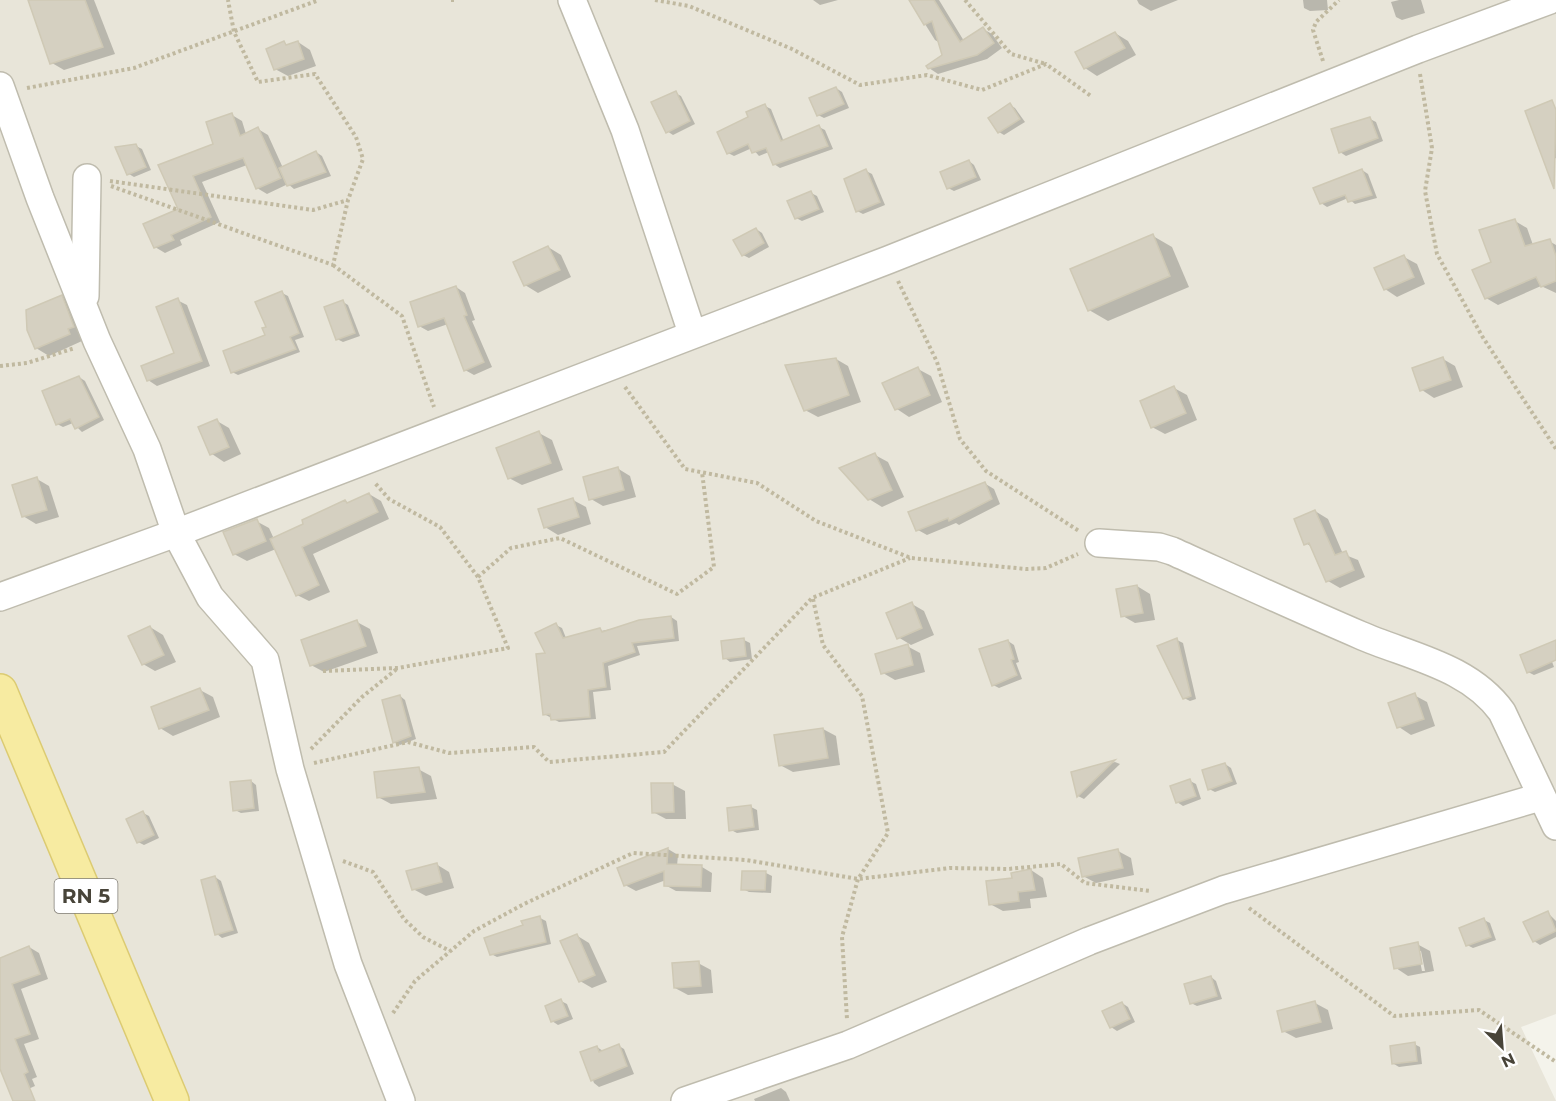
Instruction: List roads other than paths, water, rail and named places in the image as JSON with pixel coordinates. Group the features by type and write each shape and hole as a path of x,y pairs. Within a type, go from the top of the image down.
{"main road":[{"name":"RN 5","path":"0,691 172,1101"}],"street":[{"path":"572,0 625,130 692,333"},
{"path":"0,597 176,533 597,369 888,260 1418,49 1550,0"},
{"path":"2,90 40,198 97,341 147,449 176,533 210,597 265,660 290,769 317,852 348,964 401,1101"},
{"path":"84,306 87,178"},
{"path":"1099,543 1159,547 1172,551 1363,636 1441,664 1494,701 1509,724 1540,797 1556,826"},
{"path":"685,1101 848,1045 1089,941 1223,890 1540,797"}]}
